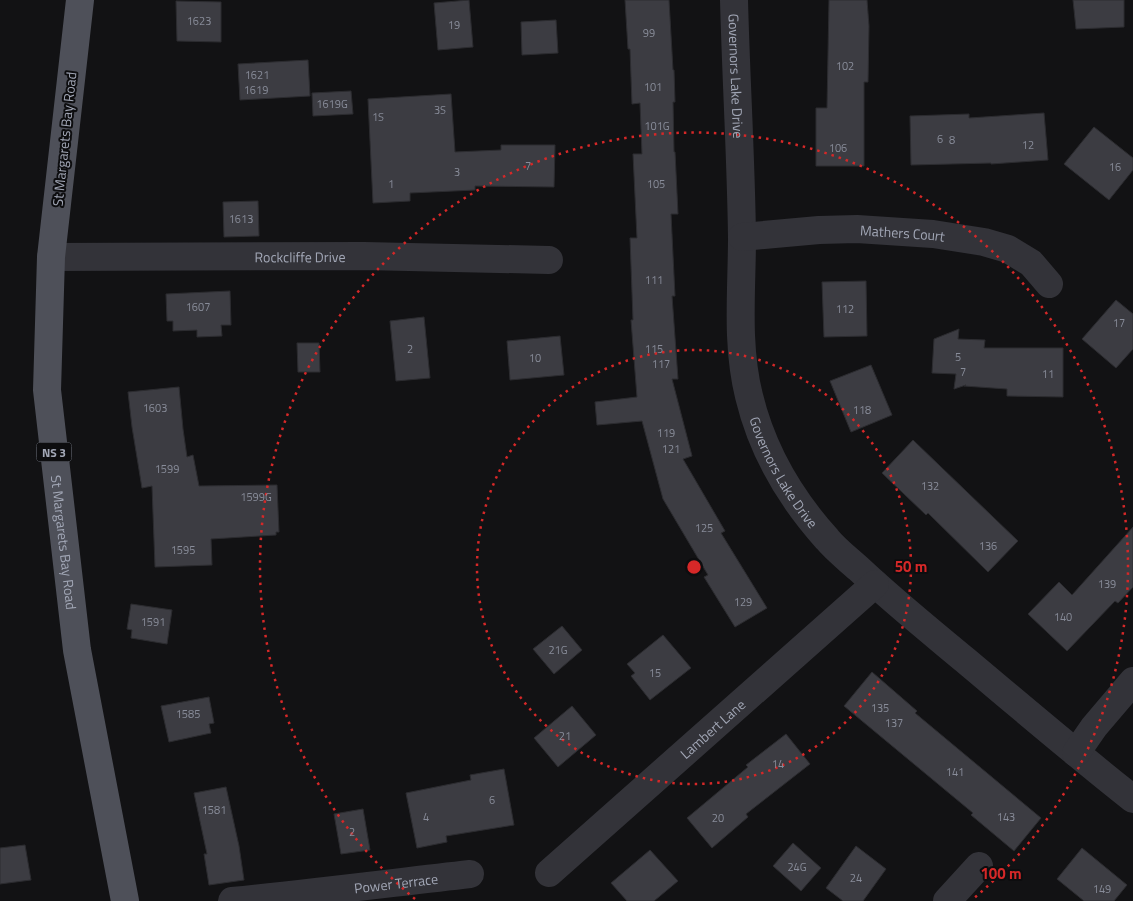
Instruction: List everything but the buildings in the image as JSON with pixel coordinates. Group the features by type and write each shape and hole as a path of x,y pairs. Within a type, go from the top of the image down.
{"main road":[{"name":"St Margarets Bay Road","path":"80,0 51,257 47,390 77,650 125,901"}],"street":[{"name":"Governors Lake Drive","path":"734,0 742,237 742,363 748,396 758,428 771,458 787,488 806,515 828,540 876,584 1133,799"},
{"name":"Mathers Court","path":"742,237 819,230 857,229 934,234 984,242 1008,249 1031,263 1050,284"},
{"name":"Rockcliffe Drive","path":"51,257 364,256 549,260"},
{"name":"Lambert Lane","path":"549,874 876,584"},
{"path":"1076,753 1094,727 1133,681"},
{"path":"947,901 979,866"},
{"name":"Power Terrace","path":"232,901 470,874"}]}
